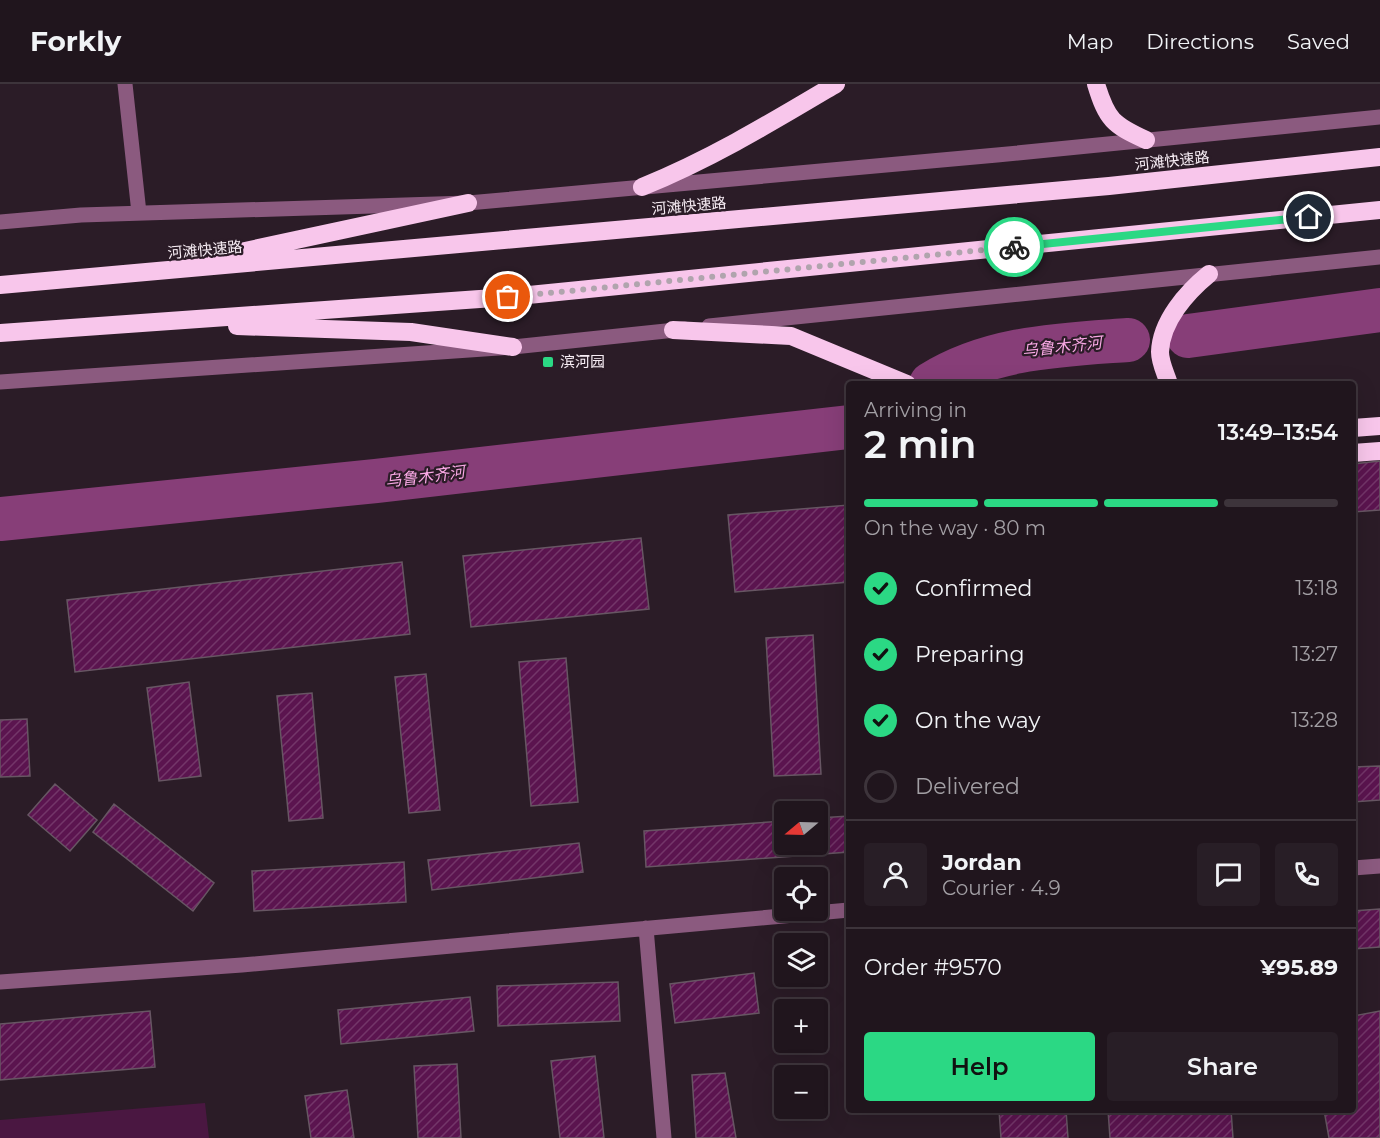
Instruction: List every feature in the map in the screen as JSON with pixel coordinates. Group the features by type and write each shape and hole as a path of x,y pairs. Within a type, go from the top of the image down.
{"highway":[{"path":"642,187 686,169 732,146 836,84"},
{"path":"1096,84 1103,107 1118,127 1146,141"},
{"name":"河滩快速路","path":"0,285 1085,188 1380,158"},
{"path":"138,274 468,203"},
{"path":"0,333 508,297 1380,210"},
{"path":"1168,381 1160,352 1163,341 1176,308 1188,292 1209,274"},
{"path":"139,322 411,332 513,346"},
{"path":"673,330 791,336 900,381"},
{"path":"1356,428 1380,426"},
{"path":"1356,453 1380,451"}],"street":[{"path":"125,84 140,213"},
{"path":"0,222 81,215 468,203 1146,141 1380,117"},
{"path":"0,382 513,346 1380,257"},
{"path":"1356,868 1380,866"},
{"path":"0,982 242,965 846,910"},
{"path":"646,928 664,1138"}],"shaded area":[{"path":"205,1103 209,1138 0,1138 0,1120"}],"building":[{"path":"1380,461 1380,510 1356,512 1356,464"},
{"path":"846,505 846,582 735,592 728,515"},
{"path":"641,538 649,609 471,627 463,556"},
{"path":"402,562 410,634 75,672 67,600"},
{"path":"813,635 821,774 774,776 766,638"},
{"path":"566,658 578,802 531,806 519,662"},
{"path":"426,674 440,810 409,813 395,677"},
{"path":"189,682 201,776 159,781 147,688"},
{"path":"312,693 323,818 289,821 277,696"},
{"path":"27,719 30,776 0,777 0,720"},
{"path":"1380,766 1380,800 1356,802 1356,767"},
{"path":"55,784 97,820 70,851 28,815"},
{"path":"114,804 214,883 193,911 93,832"},
{"path":"846,816 846,852 828,854 828,817"},
{"path":"774,822 774,855 808,855 646,867 644,831"},
{"path":"579,843 583,872 432,890 428,860"},
{"path":"404,862 406,902 254,911 252,871"},
{"path":"1380,909 1380,947 1356,949 1356,911"},
{"path":"754,973 759,1013 675,1023 670,984"},
{"path":"618,982 620,1021 498,1026 497,986"},
{"path":"470,997 474,1031 341,1044 338,1010"},
{"path":"150,1011 155,1067 0,1080 0,1024"},
{"path":"1380,1011 1380,1138 1329,1138 1325,1113 1356,1113 1356,1015"},
{"path":"595,1056 604,1138 560,1138 551,1061"},
{"path":"457,1064 461,1138 418,1138 414,1066"},
{"path":"725,1073 736,1138 696,1138 692,1075"},
{"path":"347,1090 354,1138 311,1138 305,1096"},
{"path":"999,1113 1066,1113 1068,1138 1001,1138"},
{"path":"1108,1113 1231,1113 1233,1138 1110,1138"}],"waterway":[{"name":"乌鲁木齐河","path":"1188,336 1380,310"},
{"name":"乌鲁木齐河","path":"937,381 977,362 1001,355 1051,346 1128,340"},
{"name":"乌鲁木齐河","path":"0,519 376,481 846,427"}],"way so far":[{"path":"508,297 1014,247"}],"place":[{"name":"滨河园","path":"548,362"}],"route":[{"path":"1014,247 1309,217"}]}
